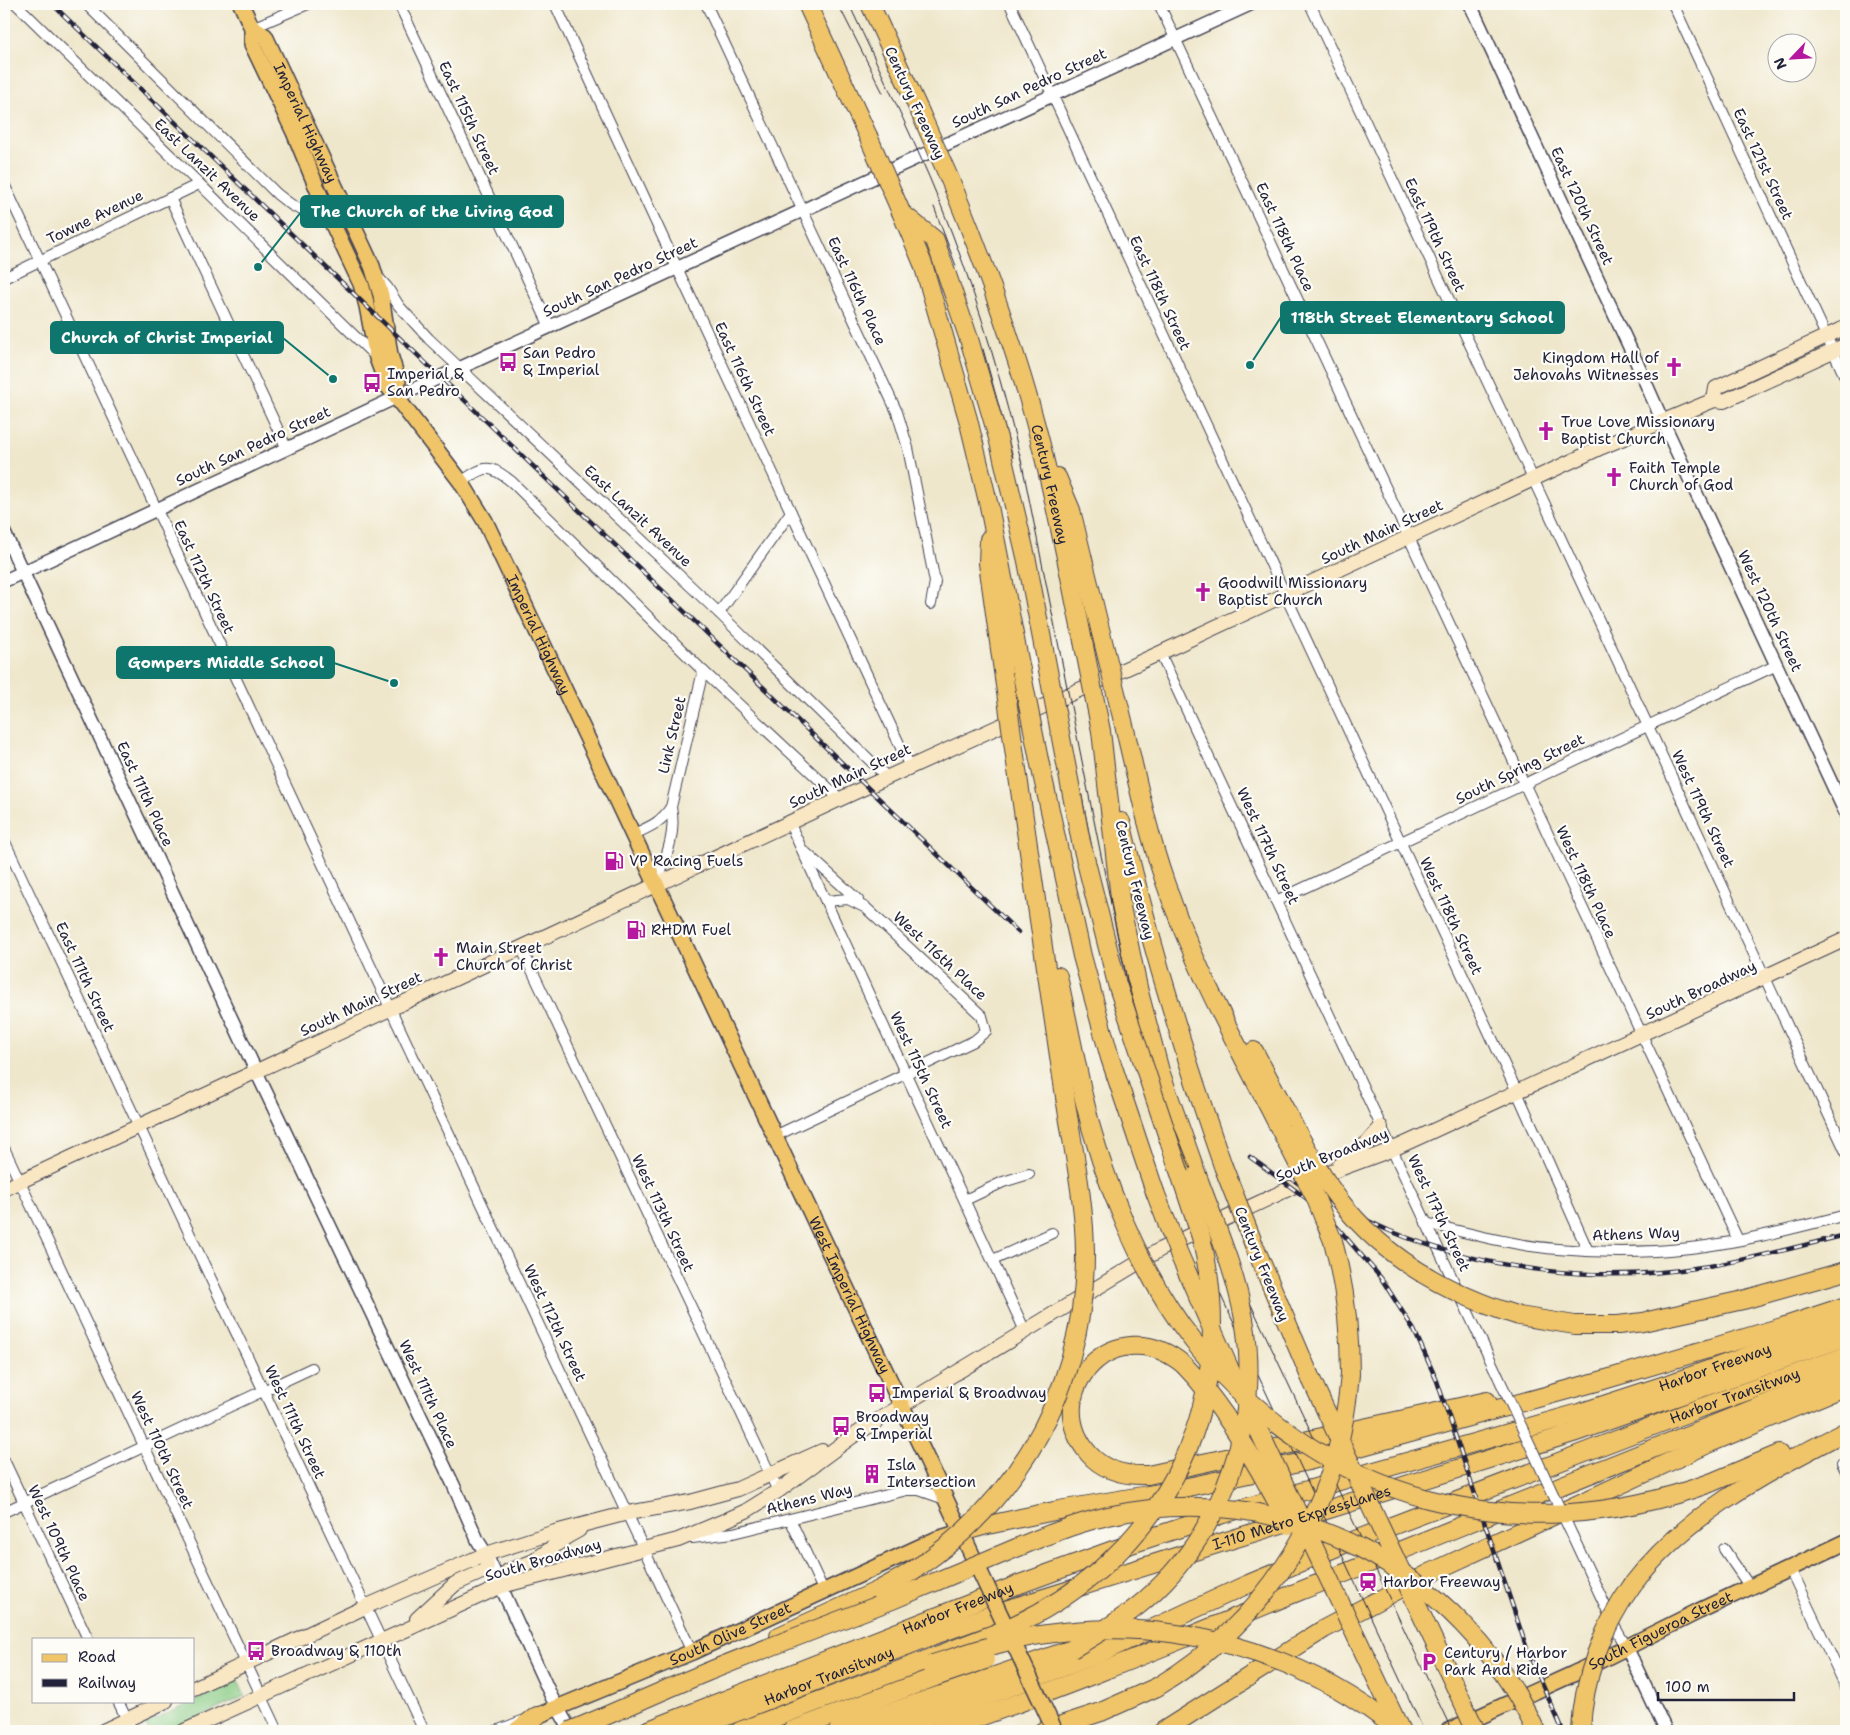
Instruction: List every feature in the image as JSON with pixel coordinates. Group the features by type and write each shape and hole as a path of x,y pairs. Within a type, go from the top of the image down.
{"highway":[{"path":"807,4 868,136 923,264 968,419 990,506 1021,670 1082,956 1110,1058 1155,1192 1179,1254 1231,1372 1399,1731"},
{"name":"Century Freeway","path":"870,4 954,189 1001,314 1038,435 1062,536 1124,836 1152,946 1185,1054 1223,1166 1298,1349 1305,1380 1476,1731"},
{"path":"740,1731 1005,1629 1048,1608 1087,1582 1116,1556 1136,1534 1173,1480 1194,1431 1212,1353 1213,1316 1209,1276 1204,1251 1170,1141 1117,984 1102,928 1081,842 1025,551 998,438 969,339 935,240 900,212"},
{"path":"1038,435 1071,510 1140,793 1171,877 1206,958 1288,1129 1333,1242 1347,1302 1350,1374 1346,1413 1335,1459 1312,1518 1290,1560 1264,1596 1229,1632 1196,1661 1157,1687 1101,1712 1043,1731"},
{"path":"709,1672 796,1628 879,1590 914,1570 946,1547 981,1515 1028,1456 1050,1416 1064,1383 1075,1344 1083,1299 1085,1274 1084,1233 988,563 990,506"},
{"path":"838,1731 1072,1649 1114,1624 1155,1591 1196,1542 1228,1481 1239,1449 1248,1389 1248,1356 1244,1320 1233,1272 1160,1071 1139,992 1121,907 1101,731"},
{"path":"1037,903 1055,960 1083,1095 1098,1152 1124,1220 1151,1274 1180,1324 1212,1364 1248,1400 1278,1425 1315,1450 1362,1476 1418,1496 1467,1508 1515,1514 1556,1515 1616,1509 1653,1502 1710,1483 1846,1424"},
{"path":"1288,1129 1344,1206 1388,1250 1414,1270 1441,1286 1480,1303 1519,1316 1575,1325 1618,1325 1643,1322 1743,1300 1846,1270"},
{"path":"961,1532 1059,1510 1160,1493 1308,1461 1562,1392 1782,1327 1846,1306"},
{"name":"Harbor Freeway","path":"646,1731 1017,1585 1131,1544 1249,1507 1585,1411 1674,1382 1846,1321"},
{"name":"Harbor Transitway","path":"1603,1424 1846,1337"},
{"path":"1399,1731 1359,1665 1277,1502 1230,1426 1205,1389 1184,1365 1166,1352 1154,1347 1140,1345 1120,1348 1096,1360 1079,1381 1072,1408 1073,1421 1083,1446 1108,1469 1121,1474 1135,1475 1168,1471 1656,1364"},
{"name":"Harbor Transitway","path":"887,1731 1098,1654 1303,1561 1625,1437 1846,1356"},
{"path":"939,1731 994,1713 1121,1664 1584,1476 1846,1373"},
{"path":"1305,1380 1464,1731"},
{"path":"1163,1731 1324,1629 1430,1573 1702,1446 1846,1386"},
{"name":"I-110 Metro ExpressLanes","path":"999,1612 1603,1424"},
{"path":"1581,1731 1584,1698 1594,1658 1614,1613 1633,1584 1658,1554 1716,1506 1759,1477 1846,1431"},
{"path":"570,1731 709,1672 899,1597 1049,1534 1077,1524 1116,1514 1187,1507 1217,1508 1267,1515 1325,1532 1373,1554 1413,1580 1459,1619 1486,1649 1509,1681 1536,1731"},
{"name":"Harbor Transitway","path":"688,1731 999,1612"},
{"path":"745,1731 930,1665 990,1646 1045,1634 1115,1628 1155,1630 1205,1638 1266,1655 1322,1680 1380,1716 1399,1731"},
{"path":"790,1731 991,1658 1055,1643 1096,1640 1134,1640 1182,1645 1240,1658 1305,1685 1350,1710 1380,1731"},
{"path":"1446,1666 1489,1731"},
{"path":"517,1731 537,1716"}],"main road":[{"name":"Imperial Highway","path":"241,4 252,28 252,44 294,132 326,210 361,284 377,358 387,385 460,482 485,520 656,885"},
{"name":"Imperial Highway","path":"252,28 266,36 373,270 381,295 390,355 398,381 397,397"},
{"path":"326,210 336,213 353,250 373,270"},
{"name":"South Main Street","path":"1714,400 1716,388 1846,327"},
{"name":"South Main Street","path":"4,1189 789,822 1284,596 1602,447 1714,400 1724,401 1846,344"},
{"name":"West Imperial Highway","path":"656,885 1055,1731"},
{"name":"South Broadway","path":"184,1731 502,1586 678,1540 746,1511 778,1491 850,1438 902,1405 1161,1249 1299,1184 1391,1150 1846,939"},
{"path":"1332,1172 1367,1143 1381,1127"},
{"name":"South Broadway","path":"195,1688 365,1607 486,1554 555,1532 628,1513 690,1502 738,1489 850,1438"},
{"path":"502,1586 504,1576 508,1571 534,1561 568,1536 596,1522"},
{"name":"South Olive Street","path":"537,1716 692,1652 937,1539 961,1532"},
{"name":"South Figueroa Street","path":"1448,1731 1573,1674 1699,1610 1846,1542"},
{"path":"404,1630 426,1612 454,1584 484,1571 487,1566 486,1554"},
{"path":"102,1731 129,1726 165,1702"}],"street":[{"name":"East Lanzit Avenue","path":"16,4 377,358"},
{"path":"86,4 295,209 304,211 326,210"},
{"path":"252,28 308,4"},
{"name":"East 115th Street","path":"399,4 550,327"},
{"name":"East 116th Street","path":"555,4 790,512 910,766"},
{"name":"East 116th Place","path":"706,4 897,412 908,448 935,582 931,604"},
{"name":"East 118th Street","path":"1010,4 1284,596"},
{"name":"East 118th Place","path":"1160,4 1408,538"},
{"name":"South San Pedro Street","path":"4,581 803,209 1252,4"},
{"name":"East 119th Street","path":"1310,4 1534,479"},
{"name":"East 120th Street","path":"1470,4 1663,422"},
{"name":"East 121st Street","path":"1673,4 1846,379"},
{"name":"East 112th Street","path":"4,184 390,1009"},
{"name":"Towne Avenue","path":"4,278 199,184"},
{"path":"170,198 287,449"},
{"name":"East Lanzit Avenue","path":"373,270 399,306 460,368 719,613 887,777"},
{"name":"West 120th Street","path":"1663,422 1846,814"},
{"path":"460,482 477,471 487,468 499,472 512,482 703,671 840,799"},
{"name":"West 119th Street","path":"1534,479 1846,1152"},
{"path":"719,613 790,512"},
{"name":"East 111th Place","path":"4,532 256,1071"},
{"name":"West 118th Place","path":"1408,538 1738,1240"},
{"name":"West 118th Street","path":"1284,596 1517,1092 1588,1251"},
{"name":"West 117th Street","path":"1160,653 1391,1150 1616,1629 1627,1648 1666,1731"},
{"name":"South Spring Street","path":"1276,901 1777,665"},
{"name":"Link Street","path":"632,835 665,817 670,806 703,671"},
{"name":"Link Street","path":"656,885 667,855 674,820 670,806"},
{"name":"West 115th Street","path":"789,822 1025,1331"},
{"name":"East 111th Street","path":"4,840 138,1126"},
{"name":"West 116th Place","path":"802,850 982,1016 986,1031 974,1041 906,1074"},
{"name":"West 116th Place","path":"826,901 848,898 866,908"},
{"name":"West 113th Street","path":"521,948 778,1491"},
{"name":"West 112th Street","path":"390,1009 692,1652"},
{"name":"West 111th Place","path":"256,1071 449,1475 478,1541 502,1586 557,1708 570,1731"},
{"path":"775,1136 906,1074"},
{"name":"West 111th Street","path":"138,1126 424,1731"},
{"name":"West 110th Street","path":"4,1148 278,1731"},
{"path":"965,1200 1003,1182 1029,1174"},
{"name":"Athens Way","path":"1426,1223 1554,1249 1626,1252 1690,1248 1738,1240 1846,1215"},
{"path":"993,1260 1052,1233"},
{"path":"4,1512 312,1368"},
{"name":"West 109th Place","path":"4,1460 88,1638"},
{"name":"Athens Way","path":"678,1540 733,1533 907,1490 919,1490 945,1499"},
{"path":"790,1519 824,1592"},
{"path":"1724,1549 1750,1588"},
{"path":"1790,1569 1846,1687"},
{"path":"118,1702 129,1726"},
{"name":"South Olive Street","path":"496,1731 537,1716"}],"green space":[{"path":"238,1681 245,1696 170,1731 149,1731 145,1724 195,1702"}],"tram line":[{"path":"838,4 883,93"},
{"path":"849,4 916,147 941,206 973,292 999,378 1022,464 1127,980 1158,1086 1221,1241 1452,1731"},
{"path":"934,207 956,266"},
{"path":"983,349 1013,457"},
{"path":"1080,786 1119,982 1150,1097 1188,1211 1216,1285 1424,1731"}],"railway":[{"path":"52,4 1018,932"},
{"path":"1250,1157 1314,1204 1330,1219 1381,1278 1414,1330 1437,1381 1528,1652 1563,1731"},
{"path":"1288,1176 1344,1209 1390,1231 1427,1245 1465,1256 1544,1270 1583,1274 1663,1272 1739,1261 1846,1235"}],"place":[{"name":"The Church of the Living God","path":"258,267"},
{"name":"San Pedro & Imperial","path":"508,362"},
{"name":"118th Street Elementary School","path":"1250,365"},
{"name":"Kingdom Hall of Jehovahs Witnesses","path":"1674,367"},
{"name":"Church of Christ Imperial","path":"333,379"},
{"name":"Imperial & San Pedro","path":"372,383"},
{"name":"True Love Missionary Baptist Church","path":"1546,431"},
{"name":"Faith Temple Church of God","path":"1614,477"},
{"name":"Goodwill Missionary Baptist Church","path":"1203,592"},
{"name":"Gompers Middle School","path":"394,683"},
{"name":"VP Racing Fuels","path":"614,861"},
{"name":"RHDM Fuel","path":"636,930"},
{"name":"Main Street Church of Christ","path":"441,957"},
{"name":"Imperial & Broadway","path":"877,1393"},
{"name":"Broadway & Imperial","path":"841,1426"},
{"name":"Isla Intersection","path":"872,1474"},
{"name":"Harbor Freeway","path":"1368,1582"},
{"name":"Broadway & 110th","path":"256,1651"},
{"name":"Century / Harbor Park And Ride","path":"1429,1662"}]}
